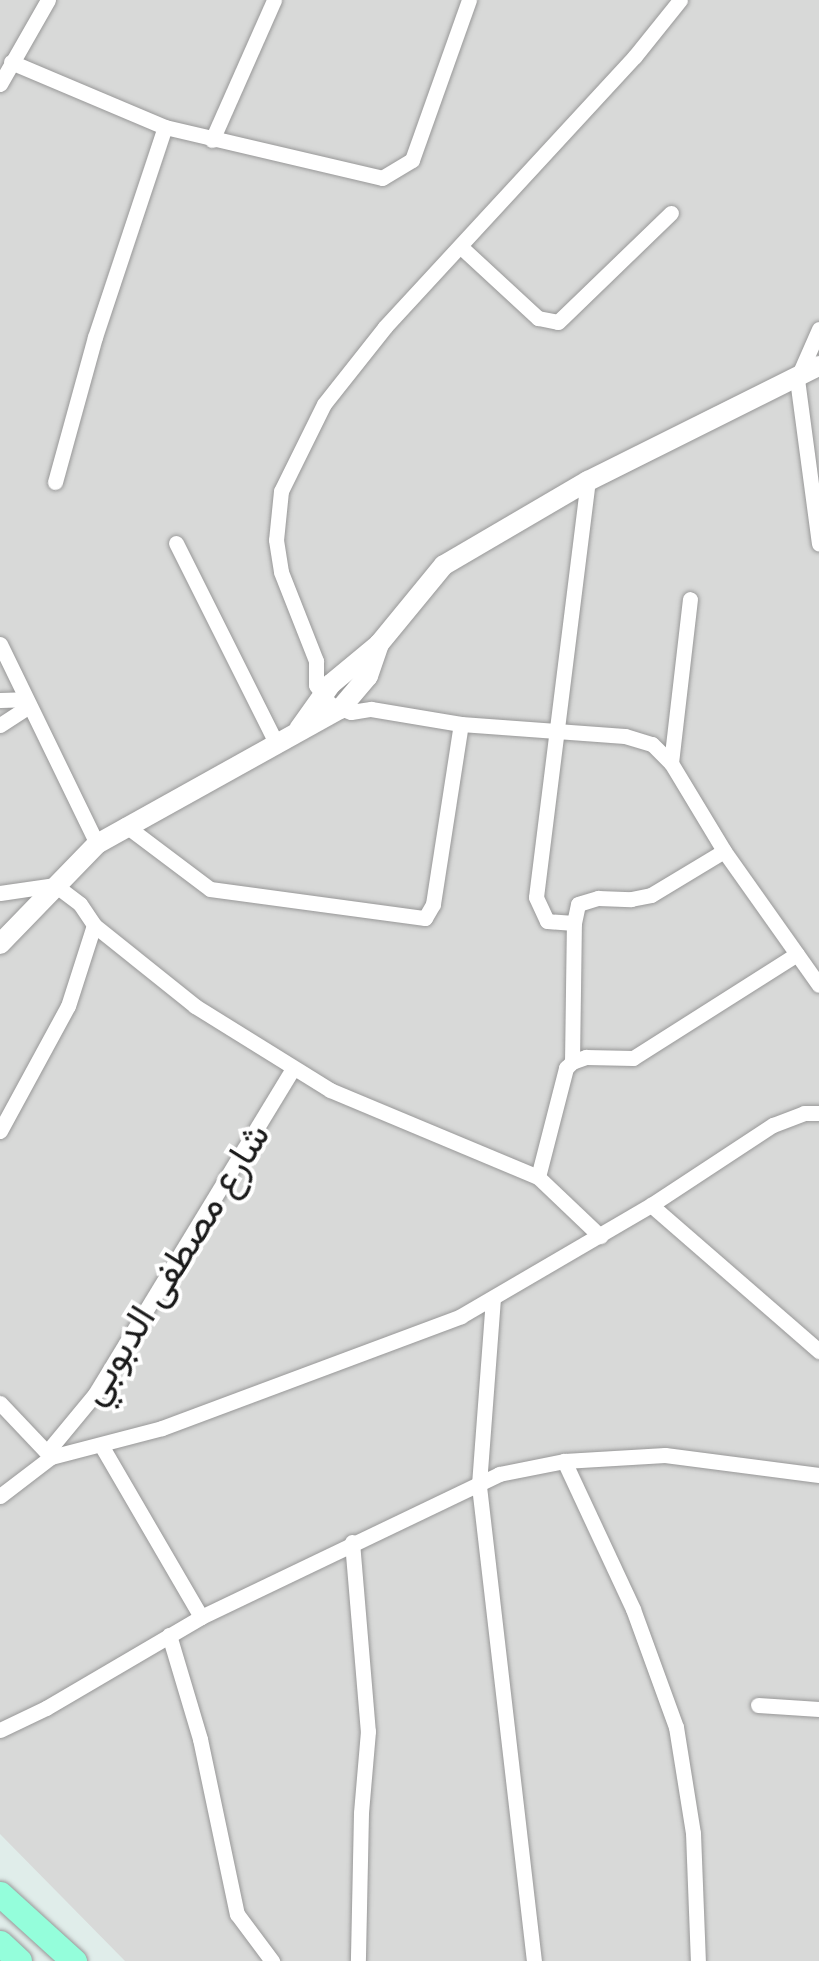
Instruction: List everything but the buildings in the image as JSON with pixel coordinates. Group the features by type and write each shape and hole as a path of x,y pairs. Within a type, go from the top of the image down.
{"main road":[{"path":"0,1894 74,1961"},
{"path":"0,1943 19,1961"}],"street":[{"path":"29,0 44,7 4,74 166,127 371,178 394,175 416,150 469,0"},
{"path":"212,140 274,0"},
{"path":"680,0 385,327 324,404 281,491 276,540 281,572 316,661 314,673 322,695 340,709 371,709 461,724 553,729 652,744 670,763 724,851 819,985"},
{"path":"55,482 95,337 166,127"},
{"path":"461,247 538,318 558,322 671,213"},
{"path":"819,329 797,379 819,544"},
{"path":"300,729 322,695 379,644 444,565 588,481 819,366"},
{"path":"574,922 547,921 536,897 553,729 588,481"},
{"path":"176,543 276,743"},
{"path":"670,763 690,598"},
{"path":"0,644 97,844"},
{"path":"0,944 97,844 125,825 167,809 340,709 358,690 379,644"},
{"path":"316,661 341,674 371,709"},
{"path":"0,700 26,703"},
{"path":"0,725 26,703"},
{"path":"125,825 210,889 425,918 434,904 461,724"},
{"path":"572,1062 575,909 585,900 651,895 724,851"},
{"path":"0,893 55,885 80,904 94,925 195,1006 293,1068 417,1130 538,1177 600,1236"},
{"path":"0,1132 68,1006 94,925"},
{"path":"538,1177 566,1068 572,1062 586,1057 633,1058 797,954"},
{"name":"شارع مصطفى الدبوبي","path":"49,1455 94,1394 293,1068"},
{"path":"0,1496 49,1455 101,1445 383,1348 494,1298 651,1205 773,1125 804,1113 819,1113"},
{"path":"651,1205 819,1351"},
{"path":"494,1298 480,1486 534,1961"},
{"path":"0,1403 49,1455"},
{"path":"101,1445 200,1617"},
{"path":"0,1730 46,1708 200,1617 499,1474 564,1461 687,1456 819,1474"},
{"path":"564,1461 633,1609 676,1727 693,1834 698,1961"},
{"path":"352,1542 368,1731 360,1813 358,1961"},
{"path":"169,1634 200,1739 237,1914 272,1961"},
{"path":"758,1704 819,1709"}],"shaded area":[{"path":"0,0 819,0 819,1961 125,1961 0,1834"}]}
